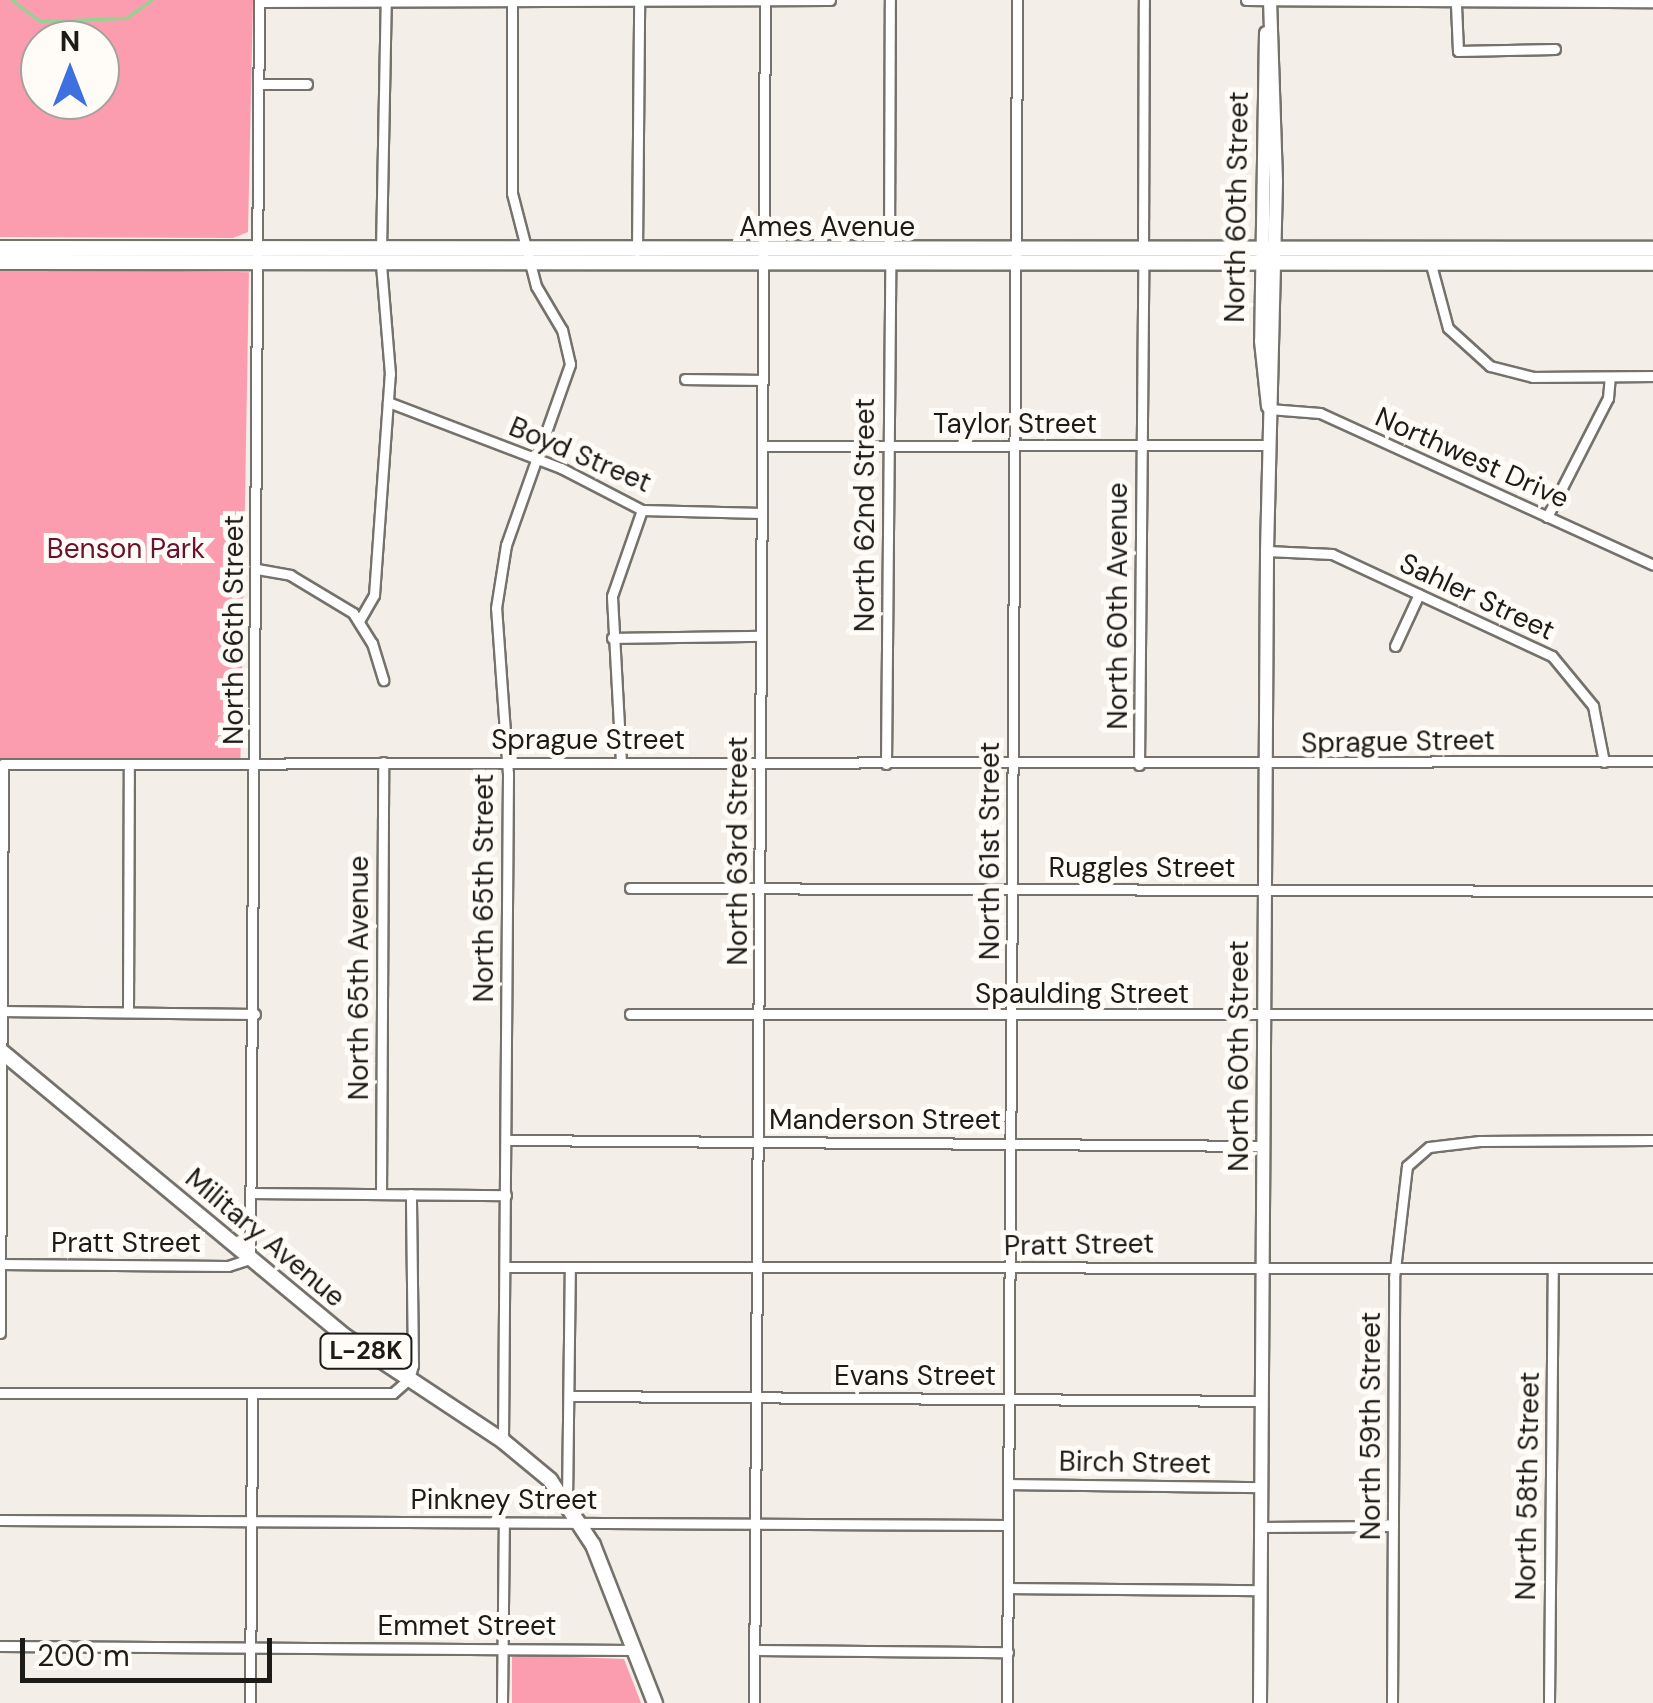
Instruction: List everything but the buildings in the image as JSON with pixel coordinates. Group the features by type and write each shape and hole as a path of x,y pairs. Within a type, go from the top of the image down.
{"main road":[{"name":"North 60th Street","path":"1260,1703 1268,445 1268,410 1261,375 1269,260 1270,2"},
{"name":"Ames Avenue","path":"0,248 258,257"},
{"name":"Ames Avenue","path":"1430,259 1653,249"},
{"name":"Ames Avenue","path":"529,257 637,250 763,258"},
{"name":"Ames Avenue","path":"0,262 529,257 1653,263"},
{"name":"Military Avenue","path":"1,1051 250,1259 409,1380 504,1440 568,1502 580,1522 655,1703"}],"street":[{"path":"259,1 830,0"},
{"name":"North 62nd Street","path":"886,764 890,0"},
{"name":"North 61st Street","path":"1007,1703 1017,0"},
{"name":"North 60th Avenue","path":"1139,765 1144,0"},
{"path":"1246,0 1653,2"},
{"name":"North 66th Street","path":"250,1259 254,1193 259,1"},
{"path":"359,621 374,596 388,402 381,257 386,1"},
{"name":"North 65th Street","path":"504,1440 507,763 498,586 570,364 565,336 538,292 511,185 512,2"},
{"path":"637,250 638,2"},
{"name":"North 63rd Street","path":"754,1703 765,2"},
{"path":"1456,4 1458,50 1555,49"},
{"path":"259,84 307,84"},
{"path":"1430,259 1448,328 1490,366 1522,377 1653,376"},
{"path":"1547,516 1608,398 1610,377"},
{"path":"686,379 762,380"},
{"name":"Boyd Street","path":"388,402 538,458 642,510 762,512"},
{"name":"Northwest Drive","path":"1268,410 1320,413 1653,565"},
{"name":"Taylor Street","path":"762,446 1268,445"},
{"path":"622,763 612,638 614,585 642,510"},
{"name":"Sahler Street","path":"1267,551 1324,552 1562,664 1593,706 1604,762"},
{"path":"257,569 290,575 359,621 382,680"},
{"path":"1395,646 1419,594"},
{"path":"612,638 762,636"},
{"name":"Sprague Street","path":"1,1012 3,764 256,761 1266,766 1653,761"},
{"name":"North 65th Avenue","path":"381,1194 382,762"},
{"path":"128,1012 129,764"},
{"name":"Ruggles Street","path":"630,888 1653,891"},
{"path":"0,1332 1,1012 255,1014"},
{"name":"Spaulding Street","path":"630,1014 1653,1014"},
{"name":"Manderson Street","path":"506,1140 1264,1146"},
{"name":"North 59th Street","path":"1392,1703 1398,1201 1416,1154 1480,1141 1653,1140"},
{"path":"254,1193 506,1195"},
{"path":"0,1393 382,1395 409,1380 412,1194"},
{"name":"Pratt Street","path":"0,1264 228,1266 250,1259"},
{"name":"Pratt Street","path":"506,1268 1653,1268"},
{"path":"568,1502 570,1268"},
{"name":"North 58th Street","path":"1549,1703 1553,1269"},
{"path":"250,1703 252,1394"},
{"name":"Evans Street","path":"568,1396 1262,1401"},
{"name":"Birch Street","path":"1008,1484 1262,1487"},
{"name":"Pinkney Street","path":"0,1520 1008,1526"},
{"path":"502,1703 504,1523"},
{"path":"1261,1526 1393,1526"},
{"path":"1008,1588 1261,1590"},
{"name":"Emmet Street","path":"0,1646 634,1650"},
{"path":"755,1650 1008,1652"}],"green space":[{"path":"0,0 253,0 248,232 233,238 0,237"},
{"name":"Benson Park","path":"0,268 249,272 240,763 0,759"},
{"path":"512,1657 624,1659 641,1703 512,1703"}],"waterway":[{"path":"12,0 40,21 126,18 152,0"}]}
